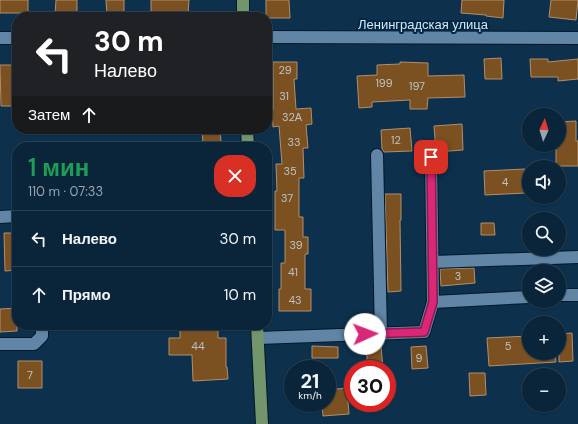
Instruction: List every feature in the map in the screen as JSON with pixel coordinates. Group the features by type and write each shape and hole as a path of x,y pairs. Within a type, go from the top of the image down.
{"main road":[{"path":"242,0 243,12"},
{"path":"257,330 262,424"}],"street":[{"name":"Ленинградская улица","path":"272,37 578,38"},
{"path":"0,38 12,38"},
{"path":"377,155 381,333"},
{"path":"258,338 424,332 433,302 431,157"},
{"path":"0,217 12,216"},
{"path":"433,262 578,257"},
{"path":"566,295 578,294"},
{"path":"433,302 522,297"},
{"path":"0,344 34,344 42,336 42,330"}],"building":[{"path":"0,0 28,0 28,12 0,13"},
{"path":"56,0 77,0 77,12 55,12"},
{"path":"106,0 124,0 124,12 107,12"},
{"path":"151,0 189,0 188,12 151,12"},
{"path":"266,0 289,0 290,18 272,18 272,12 266,12"},
{"path":"462,0 504,0 503,18 461,13"},
{"path":"551,0 578,0 576,20 549,17"},
{"path":"501,58 502,79 485,79 484,59"},
{"path":"530,59 548,59 548,62 578,59 578,79 558,81 558,77 531,77"},
{"path":"273,62 297,62 297,79 294,79 296,109 311,108 312,124 306,125 308,148 303,148 304,178 299,178 299,217 303,217 303,237 308,237 308,254 305,254 305,289 311,289 311,311 279,311 281,263 285,263 285,230 275,230 275,191 277,191 276,164 282,164 279,126 273,127"},
{"path":"400,62 428,63 428,76 464,75 465,97 428,98 427,109 410,109 410,100 372,102 372,107 359,108 357,76 377,75 377,65 400,64"},
{"path":"0,65 12,65 12,106 1,106"},
{"path":"576,121 578,166 566,166 566,160 556,160 556,152 566,152 566,122"},
{"path":"462,124 463,150 436,152 434,126"},
{"path":"410,128 412,151 384,152 382,149 381,130"},
{"path":"202,134 220,134 221,142 203,142"},
{"path":"522,169 522,193 485,195 484,171"},
{"path":"385,194 401,194 401,291 388,292"},
{"path":"481,223 494,223 495,235 481,235"},
{"path":"4,233 12,233 12,270 5,271"},
{"path":"474,268 475,283 441,286 440,269"},
{"path":"12,308 12,330 17,331 0,332 0,309"},
{"path":"180,330 218,330 218,338 226,338 226,367 228,379 193,381 192,355 169,355 169,338 180,338"},
{"path":"566,333 572,333 573,361 559,362 559,360 566,360"},
{"path":"522,336 522,360 556,360 556,362 489,366 487,338"},
{"path":"312,346 338,347 338,358 312,358"},
{"path":"381,346 382,360 367,360 366,347"},
{"path":"426,346 428,368 412,369 411,347"},
{"path":"18,361 42,361 42,388 18,388"},
{"path":"469,373 485,373 486,395 470,396"},
{"path":"344,388 344,412 349,412 349,414 323,416 323,412 336,412 336,389"}],"route":[{"path":"365,334 424,332 433,302 431,157"}]}
